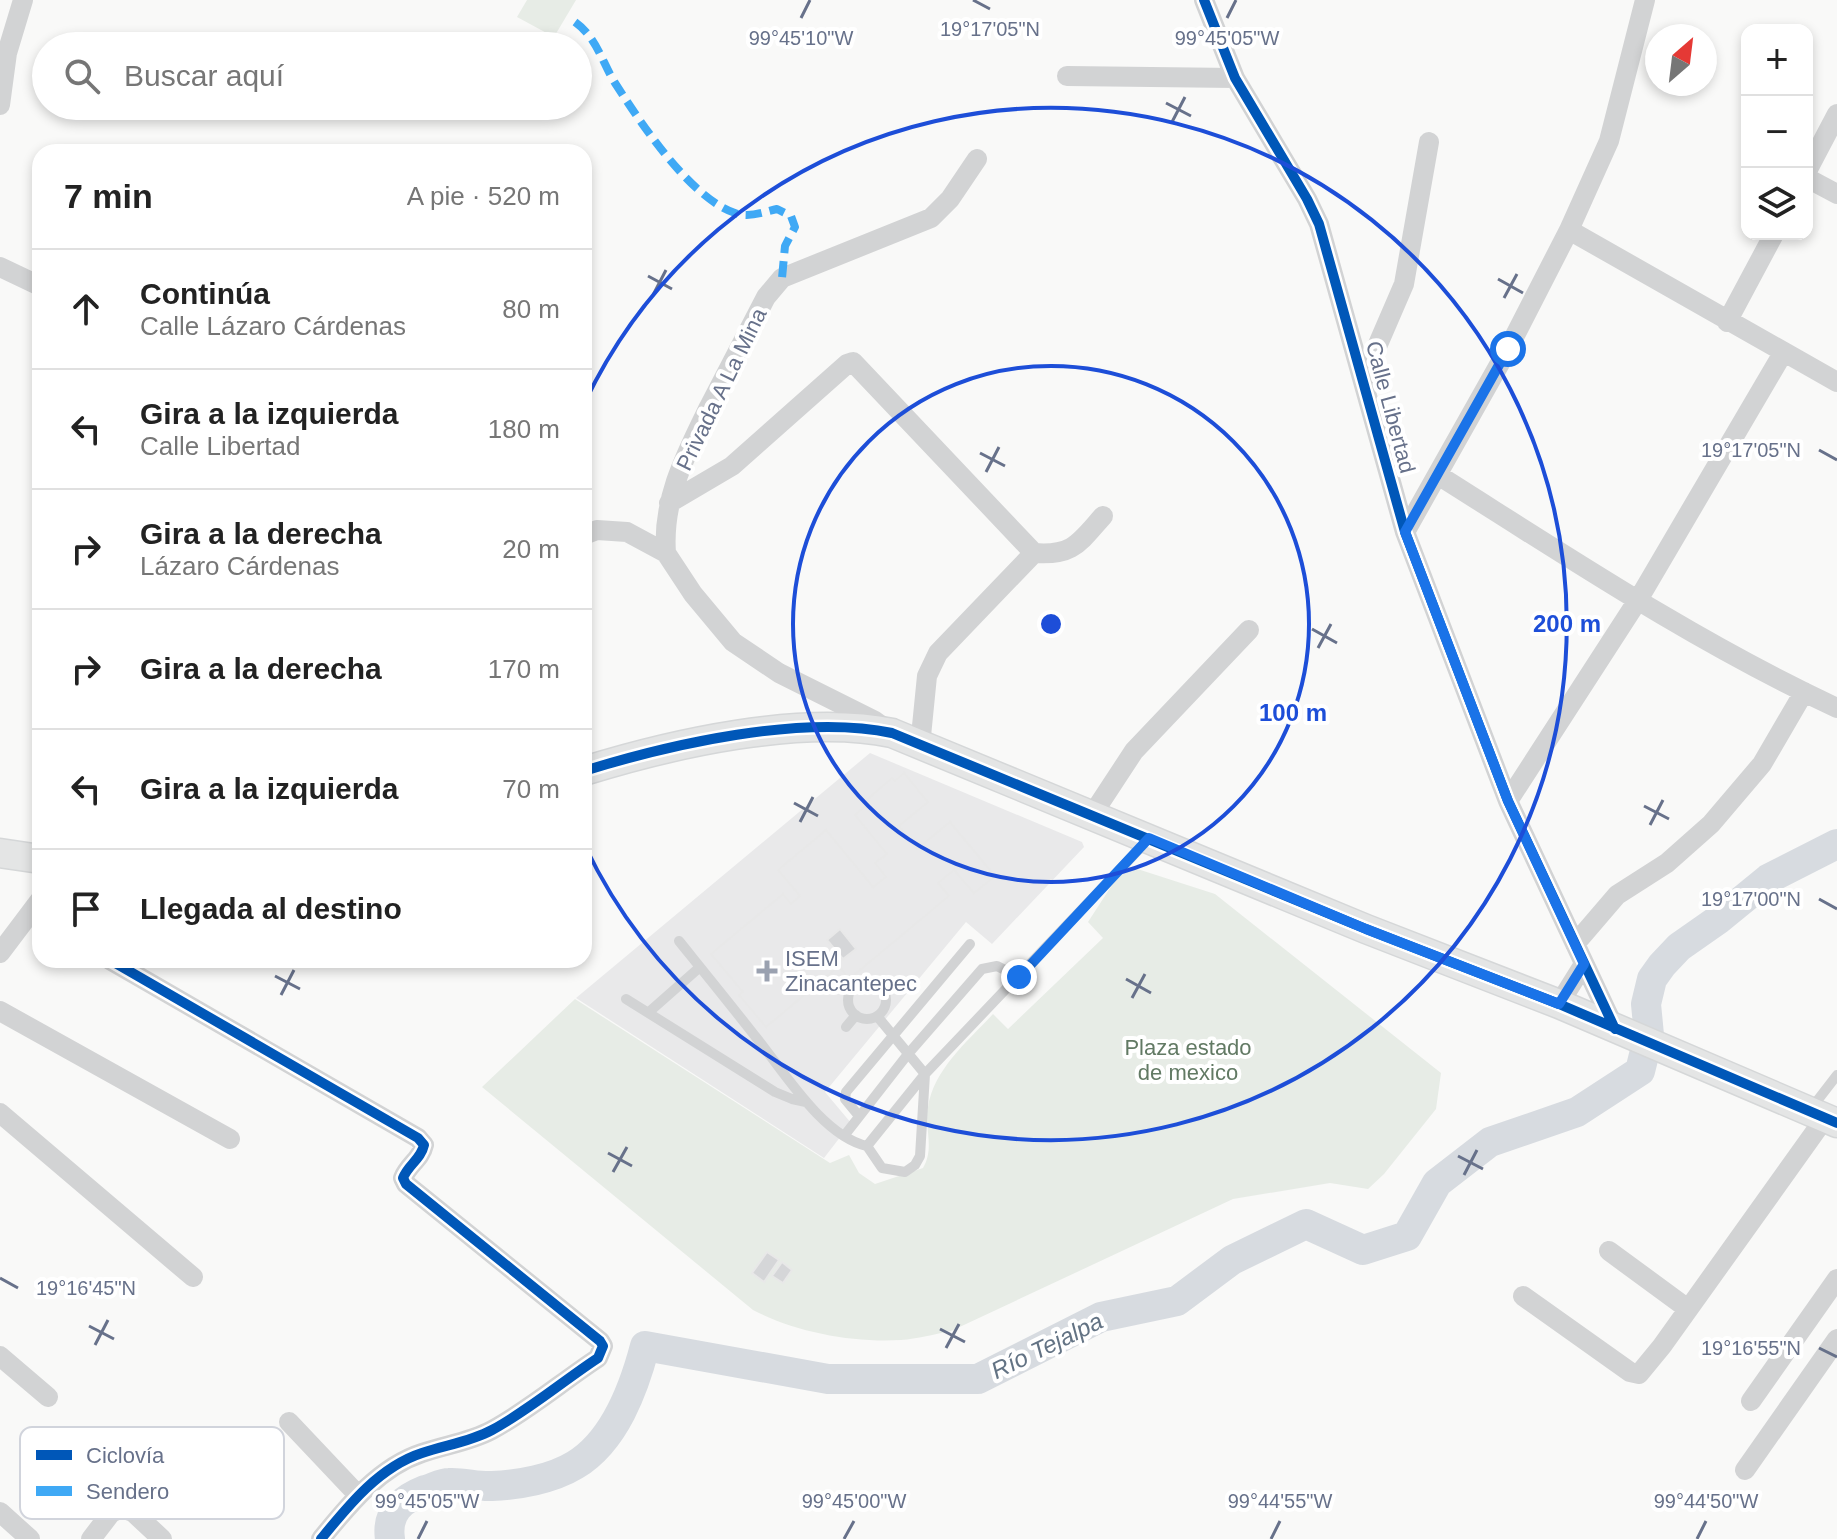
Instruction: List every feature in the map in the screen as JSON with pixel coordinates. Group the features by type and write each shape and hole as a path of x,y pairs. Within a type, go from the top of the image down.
{"street":[{"path":"0,105 7,53 23,0"},
{"name":"Calle Libertad","path":"1204,0 1235,78 1319,224 1405,532 1508,801 1584,964 1623,1032"},
{"path":"1405,532 1508,349 1569,230 1609,141 1645,0"},
{"path":"1067,76 1235,78"},
{"path":"1809,168 1837,114"},
{"path":"1363,379 1404,284 1429,142"},
{"name":"Privada A La Mina","path":"666,553 669,503 680,466 766,297 782,278 931,218 950,199 977,159"},
{"path":"1813,181 1837,194"},
{"path":"1569,230 1837,382"},
{"path":"1727,322 1771,240"},
{"path":"0,267 32,282"},
{"path":"1508,801 1638,600 1783,353"},
{"path":"669,503 732,466 853,362 1034,553 1055,554 1074,548 1103,516"},
{"path":"1438,475 1638,600 1837,708"},
{"path":"592,532 627,532 666,553 693,594 733,642 779,673 875,721 892,733 1366,929 1559,1004 1824,1117 1642,1372 1635,1374 1523,1296"},
{"path":"920,746 927,676 938,653 1034,553"},
{"path":"1092,815 1134,751 1249,630"},
{"path":"1575,944 1617,895 1667,863 1711,824 1762,764 1804,692"},
{"path":"592,769 680,745 780,730 860,727 892,733"},
{"path":"0,853 32,858"},
{"path":"0,953 32,917"},
{"path":"1559,1004 1584,964"},
{"path":"124,968 418,1138 424,1145 422,1153 406,1171 403,1178 406,1184 603,1346 598,1358 491,1431 419,1454 399,1464 358,1495 321,1539"},
{"path":"0,1011 230,1139"},
{"path":"0,1113 193,1277"},
{"path":"1609,1251 1688,1309"},
{"path":"1751,1401 1830,1305 1837,1279"},
{"path":"1745,1470 1837,1339"},
{"path":"0,1356 48,1397"},
{"path":"289,1422 358,1495"},
{"path":"0,1512 30,1539"},
{"path":"91,1539 106,1519"},
{"path":"141,1519 162,1539"}],"lane":[{"path":"867,1146 925,1074 1149,838"},
{"path":"679,941 806,1102 844,1136 867,1146"},
{"path":"859,1116 845,1099 846,1092 970,944"},
{"path":"844,1136 908,1054 982,969 997,966 1019,977"},
{"path":"649,1012 700,967"},
{"path":"866,982 878,986 885,995 884,1007 877,1016 865,1019 856,1015 850,1009 848,997 854,986 866,982"},
{"path":"626,999 775,1092 806,1102"},
{"path":"846,1027 856,1015"},
{"path":"867,1146 875,1162 890,1171 905,1172 915,1165 920,1156 925,1074 877,1016"},
{"path":"1824,1117 1837,1075"}],"shaded area":[{"name":"ISEM Zinacantepec","path":"870,753 1082,842 1084,847 992,944 966,922 825,1092 851,1123 824,1158 576,998"}],"green space":[{"path":"527,0 576,0 557,32 545,32 517,17"},
{"name":"Plaza estado de mexico","path":"1125,865 1215,894 1441,1073 1436,1109 1384,1174 1368,1189 1330,1183 1233,1199 951,1331 901,1340 844,1338 806,1330 753,1310 482,1087 575,999 830,1163 849,1155 859,1173 875,1184 923,1168 929,1145 927,1115 931,1093 945,1068 993,1014 1008,1029 1103,938 1088,922"}],"building":[{"path":"904,773 928,802 899,826 917,849 950,822 995,876 974,893 954,870 938,883 949,896 849,979 839,966 766,1027 739,995 743,992 711,954 783,894 791,904 800,896 778,870 826,830 873,887 886,877 875,863 887,854 855,815 865,806 863,803 892,778 895,781","holes":["840,929 856,949 843,959 827,940"]},
{"path":"904,773 928,802 899,826 917,849 950,822 995,876 974,893 954,870 938,883 949,896 849,979 839,966 766,1027 739,995 743,992 711,954 783,894 791,904 800,896 778,870 826,830 873,887 886,877 875,863 887,854 855,815 865,806 863,803 892,778 895,781"},
{"path":"767,1252 779,1260 764,1282 752,1273"},
{"path":"782,1262 792,1270 783,1283 772,1276"}],"waterway":[{"name":"Río Tejalpa","path":"390,1539 391,1521 397,1508 425,1490 446,1483 492,1486 535,1480 566,1470 589,1455 621,1412 645,1346 828,1379 978,1379 1101,1317 1177,1301 1232,1260 1306,1224 1363,1250 1407,1236 1437,1183 1490,1142 1577,1112 1640,1071 1649,1035 1646,1004 1652,979 1662,965 1679,947 1768,879 1837,844"}],"marked path":[{"path":"575,22 585,32"},
{"path":"592,40 615,83 652,137 701,192 735,213 751,215 777,209 791,216 795,227 785,246 782,278"}],"cycle path":[{"path":"1204,0 1235,78 1319,224 1405,532 1508,801 1615,1029"},
{"path":"592,769 696,742 778,730 818,727 892,733 1366,929 1559,1004 1837,1123"},
{"path":"124,968 418,1138 424,1145 403,1178 406,1184 603,1346 598,1358 506,1422 484,1434 406,1459 392,1468 366,1489 321,1539"}],"place":[{"name":"ISEM Zinacantepec","path":"767,971"}],"route":[{"path":"1019,977 1149,838 1366,929 1559,1004 1584,964 1508,801 1405,532 1508,349"}]}
